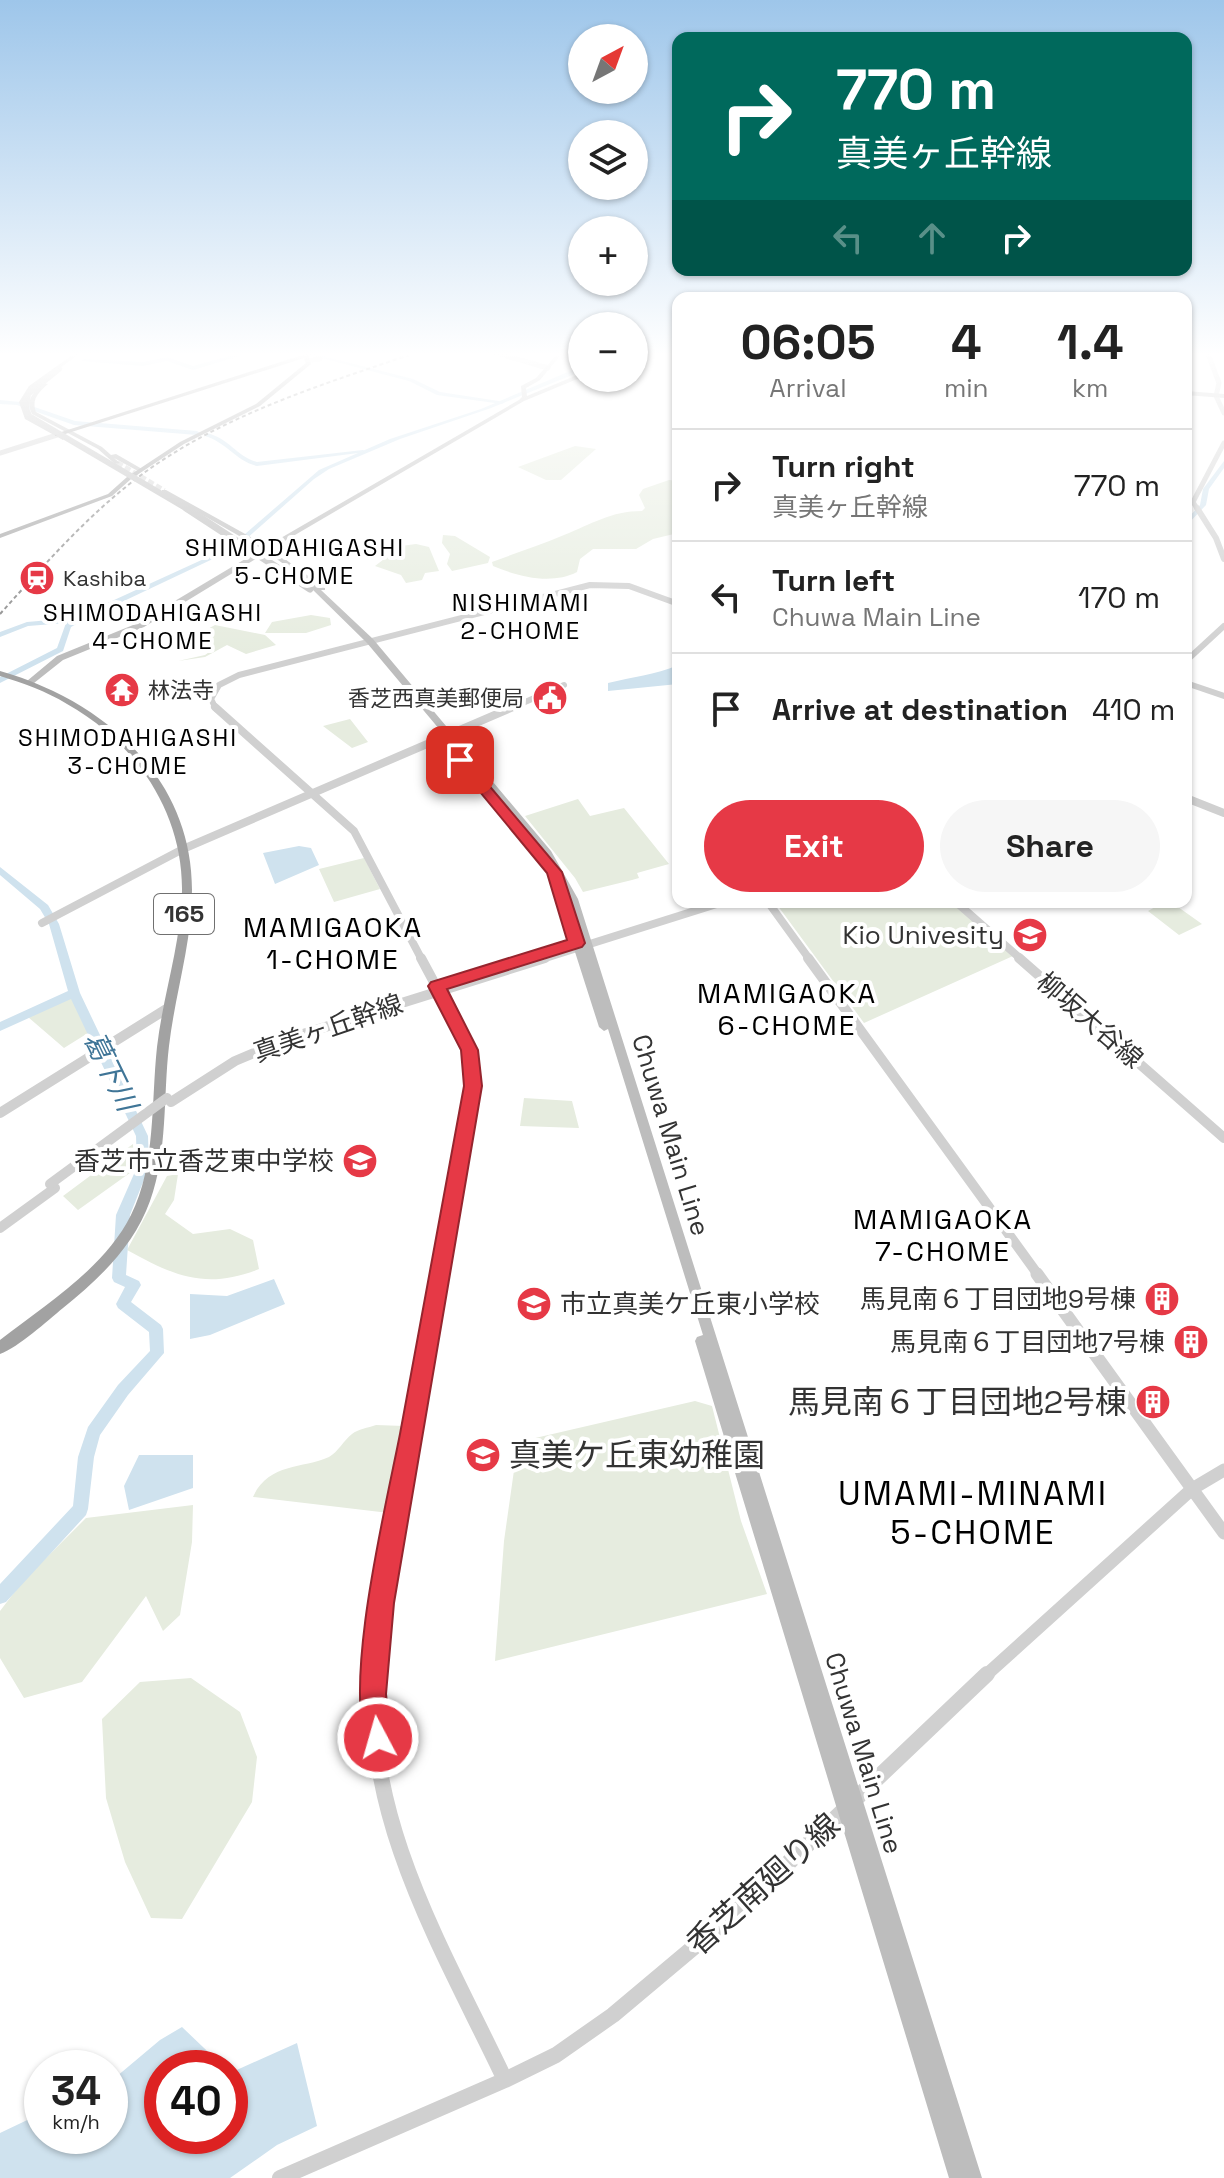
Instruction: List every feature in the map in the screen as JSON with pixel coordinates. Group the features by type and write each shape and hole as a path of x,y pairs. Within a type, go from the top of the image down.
{"highway":[{"path":"0,536 104,498 168,453"},
{"name":"165","path":"0,1348 71,1292 126,1235 151,1175 168,1008 187,889 183,849 157,781 124,740 55,693 31,681 6,674"}],"main road":[{"path":"91,453 129,478"},
{"name":"Chuwa Main Line","path":"94,453 168,494 312,588 348,620 548,853 567,887 850,1805 972,2178"},
{"path":"94,453 239,537 245,545 348,620"},
{"path":"94,453 115,463 105,453"},
{"path":"103,453 140,470"},
{"path":"107,453 168,494"},
{"path":"31,681 60,658 151,620 428,453"},
{"path":"152,486 239,537 267,549 326,591 348,620"},
{"name":"Chuwa Main Line","path":"850,1805 959,2178"}],"street":[{"path":"1218,453 1195,492 1197,511 1214,534 1224,559"},
{"path":"505,2080 423,1907 394,1833 380,1760 373,1694 381,1603 473,1086 469,1050 354,831 314,792 217,710 211,696 219,685 234,677 590,585 629,586 672,602"},
{"path":"1192,656 1224,626"},
{"path":"1214,636 1224,639"},
{"path":"1192,661 1214,636"},
{"path":"42,923 183,849 564,685"},
{"path":"1192,685 1224,696"},
{"path":"1192,800 1224,813"},
{"name":"真美ヶ丘幹線","path":"53,1186 169,1100 219,1070 272,1045 689,908"},
{"name":"真美ヶ丘幹線","path":"583,943 703,908"},
{"path":"772,908 1224,1533"},
{"name":"柳坂大谷線","path":"963,908 1224,1138"},
{"path":"0,1113 168,1008"},
{"path":"0,1220 53,1186"},
{"path":"0,1228 53,1186"},
{"name":"香芝南廻り線","path":"280,2178 505,2080 556,2055 613,2015 744,1905 933,1723 1192,1489 1224,1470"}],"shaded area":[{"path":"557,453 592,453 561,480 546,480 518,467"},
{"path":"672,480 672,534 653,539 636,549 593,549 580,559 577,572 557,578 524,576 493,566 492,562 602,519 642,511 645,508 639,495 643,489"},
{"path":"443,535 455,536 490,557 488,563 452,571 447,564 450,554 442,543"},
{"path":"416,544 429,547 439,571 425,573 422,580 406,583 401,575 375,566 401,546"},
{"path":"311,615 330,618 331,625 306,633 265,633 272,622"},
{"path":"215,625 265,635 276,645 246,654 227,645 205,657 178,661 205,655 215,648 193,637"},
{"path":"350,719 368,742 352,748 323,726"},
{"path":"578,799 590,816 624,808 669,864 637,873 639,878 583,892 525,816"},
{"path":"364,858 380,889 334,902 319,869"},
{"path":"779,908 958,908 1013,956 864,1023"},
{"path":"1153,908 1179,908 1202,924 1179,935 1148,911"},
{"path":"72,996 88,1033 64,1048 28,1017"},
{"path":"524,1098 572,1101 579,1128 520,1126"},
{"path":"133,1144 134,1170 78,1210 63,1196"},
{"path":"178,1174 174,1200 165,1214 193,1234 230,1229 253,1240 259,1269 223,1279 191,1277 160,1267 127,1250 167,1176"},
{"path":"695,1401 712,1406 741,1521 767,1594 495,1661 504,1541 518,1442"},
{"path":"376,1425 404,1426 389,1513 253,1497 267,1478 286,1469 329,1457 354,1432"},
{"path":"193,1505 192,1542 180,1615 163,1631 146,1596 82,1682 24,1698 0,1658 0,1611 23,1581 86,1518"},
{"path":"191,1678 240,1712 257,1757 252,1802 182,1919 151,1918 125,1862 106,1798 102,1719 140,1682"}],"water":[{"path":"359,453 368,453 314,479 236,548 107,609 66,622 230,547 319,470"},
{"path":"672,667 672,685 608,691 608,683"},
{"path":"299,846 311,848 319,865 275,884 263,853"},
{"path":"274,1279 285,1304 210,1335 190,1339 190,1294 227,1296"},
{"path":"139,1455 193,1455 193,1488 129,1510 124,1486"},
{"path":"182,2027 206,2050 148,2050"},
{"path":"297,2043 317,2126 277,2145 230,2178 0,2178 0,2133 24,2122 24,2154 128,2154 128,2067 144,2053 144,2154 248,2154 248,2065"}],"waterway":[{"path":"236,453 248,462 257,464 357,453"},
{"path":"1192,517 1203,505 1206,489 1224,463"},
{"name":"葛下川","path":"0,680 60,649 68,626 84,616"},
{"path":"0,635 27,624 72,620"},
{"name":"葛下川","path":"0,870 44,907 54,924 74,993"},
{"path":"0,1027 74,993"},
{"name":"葛下川","path":"0,1596 80,1509 86,1457 93,1432 123,1390 157,1353 156,1329 123,1304 134,1285 119,1278 123,1215 143,1167 142,1136 74,993"}],"tunnel":[{"path":"117,463 164,491"}],"railway":[{"path":"0,614 108,502 175,453"}],"place":[{"name":"Kashiba","path":"37,578"},
{"name":"林法寺","path":"122,690"},
{"name":"香芝西真美郵便局","path":"550,698"},
{"name":"Kio Univesity","path":"1030,935"},
{"name":"香芝市立香芝東中学校","path":"360,1161"},
{"name":"馬見南６丁目団地9号棟","path":"1162,1299"},
{"name":"市立真美ケ丘東小学校","path":"534,1304"},
{"name":"馬見南６丁目団地7号棟","path":"1191,1342"},
{"name":"馬見南６丁目団地2号棟","path":"1153,1402"},
{"name":"真美ケ丘東幼稚園","path":"483,1455"}],"district":[{"name":"SHIMODAHIGASHI 5-CHOME","path":"295,562"},
{"name":"NISHIMAMI 2-CHOME","path":"521,617"},
{"name":"SHIMODAHIGASHI 4-CHOME","path":"153,627"},
{"name":"SHIMODAHIGASHI 3-CHOME","path":"128,752"},
{"name":"MAMIGAOKA 1-CHOME","path":"333,943"},
{"name":"MAMIGAOKA 6-CHOME","path":"787,1009"},
{"name":"MAMIGAOKA 7-CHOME","path":"943,1235"},
{"name":"UMAMI-MINAMI 5-CHOME","path":"973,1512"}],"route":[{"path":"378,1738 373,1694 381,1603 474,1076 469,1050 437,986 576,943 554,872 533,843 460,760"}]}
